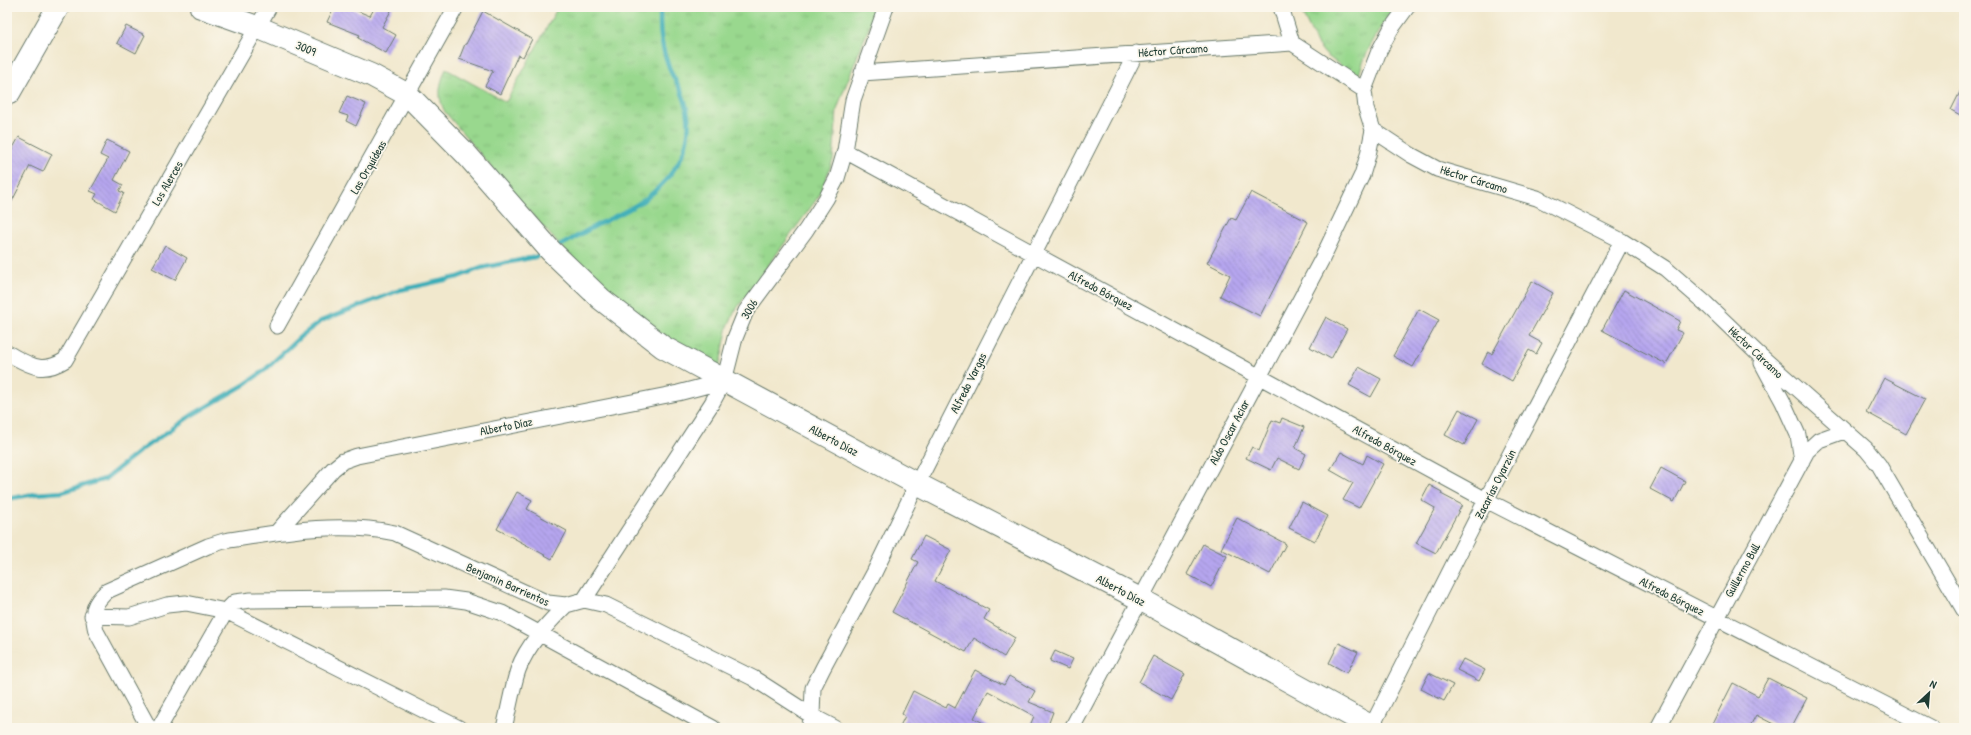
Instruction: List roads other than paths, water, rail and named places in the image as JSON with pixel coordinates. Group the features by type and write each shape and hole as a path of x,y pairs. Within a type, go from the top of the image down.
{"street":[{"path":"8,94 58,7"},
{"name":"3009","path":"201,7 258,27 370,75 408,95 466,154 550,250 601,299 663,347 724,381"},
{"name":"Los Alerces","path":"7,352 31,365 46,368 53,367 65,360 269,7"},
{"name":"Las Orquídeas","path":"278,326 456,7"},
{"name":"3006","path":"584,600 708,410 724,381 735,338 746,311 806,230 826,199 837,178 845,151 853,100 886,7"},
{"path":"1281,7 1292,43 1364,90"},
{"path":"1373,130 1366,108 1364,90 1379,51 1391,29 1407,7"},
{"name":"Héctor Cárcamo","path":"862,72 1292,43"},
{"name":"Alfredo Vargas","path":"811,722 813,688 874,573 917,484 1136,53"},
{"name":"Héctor Cárcamo","path":"1373,130 1411,155 1437,169 1537,198 1622,241 1666,269 1866,450 1879,465 1964,610"},
{"name":"Aldo Oscar Aciar","path":"1072,728 1322,259 1362,175 1373,130"},
{"name":"Alfredo Bórquez","path":"845,151 1486,500 1716,619 1932,728"},
{"name":"Zacarías Oyarzún","path":"1372,728 1486,500 1622,241"},
{"path":"1756,352 1783,402 1798,434 1802,461"},
{"name":"Alberto Díaz","path":"277,532 333,469 343,461 356,456 678,393 724,381 917,484 1140,599 1372,728"},
{"name":"Guillermo Bull","path":"1658,728 1807,452 1819,440 1844,431"},
{"name":"Benjamin Barrientos","path":"92,616 96,601 107,591 208,546 224,541 277,532 330,526 372,528 395,533 548,603 566,605 584,600 606,605 753,678 811,722 835,728"},
{"path":"159,728 226,611 235,602 251,600 444,598 466,601 502,614 713,728"},
{"path":"149,728 96,631 92,616 129,617 167,605 186,603 226,611 459,728"},
{"path":"504,728 518,670 526,654 540,634 566,605"}],"waterway":[{"path":"555,248 629,209 648,197 660,187 670,175 684,151 688,123 687,108 682,93 671,72 665,56 660,32 661,7"},
{"path":"7,499 35,494 62,492 105,479 141,450 192,415 244,385 265,370 301,336 321,321 400,290 458,277 481,268 535,257 545,252"}]}
